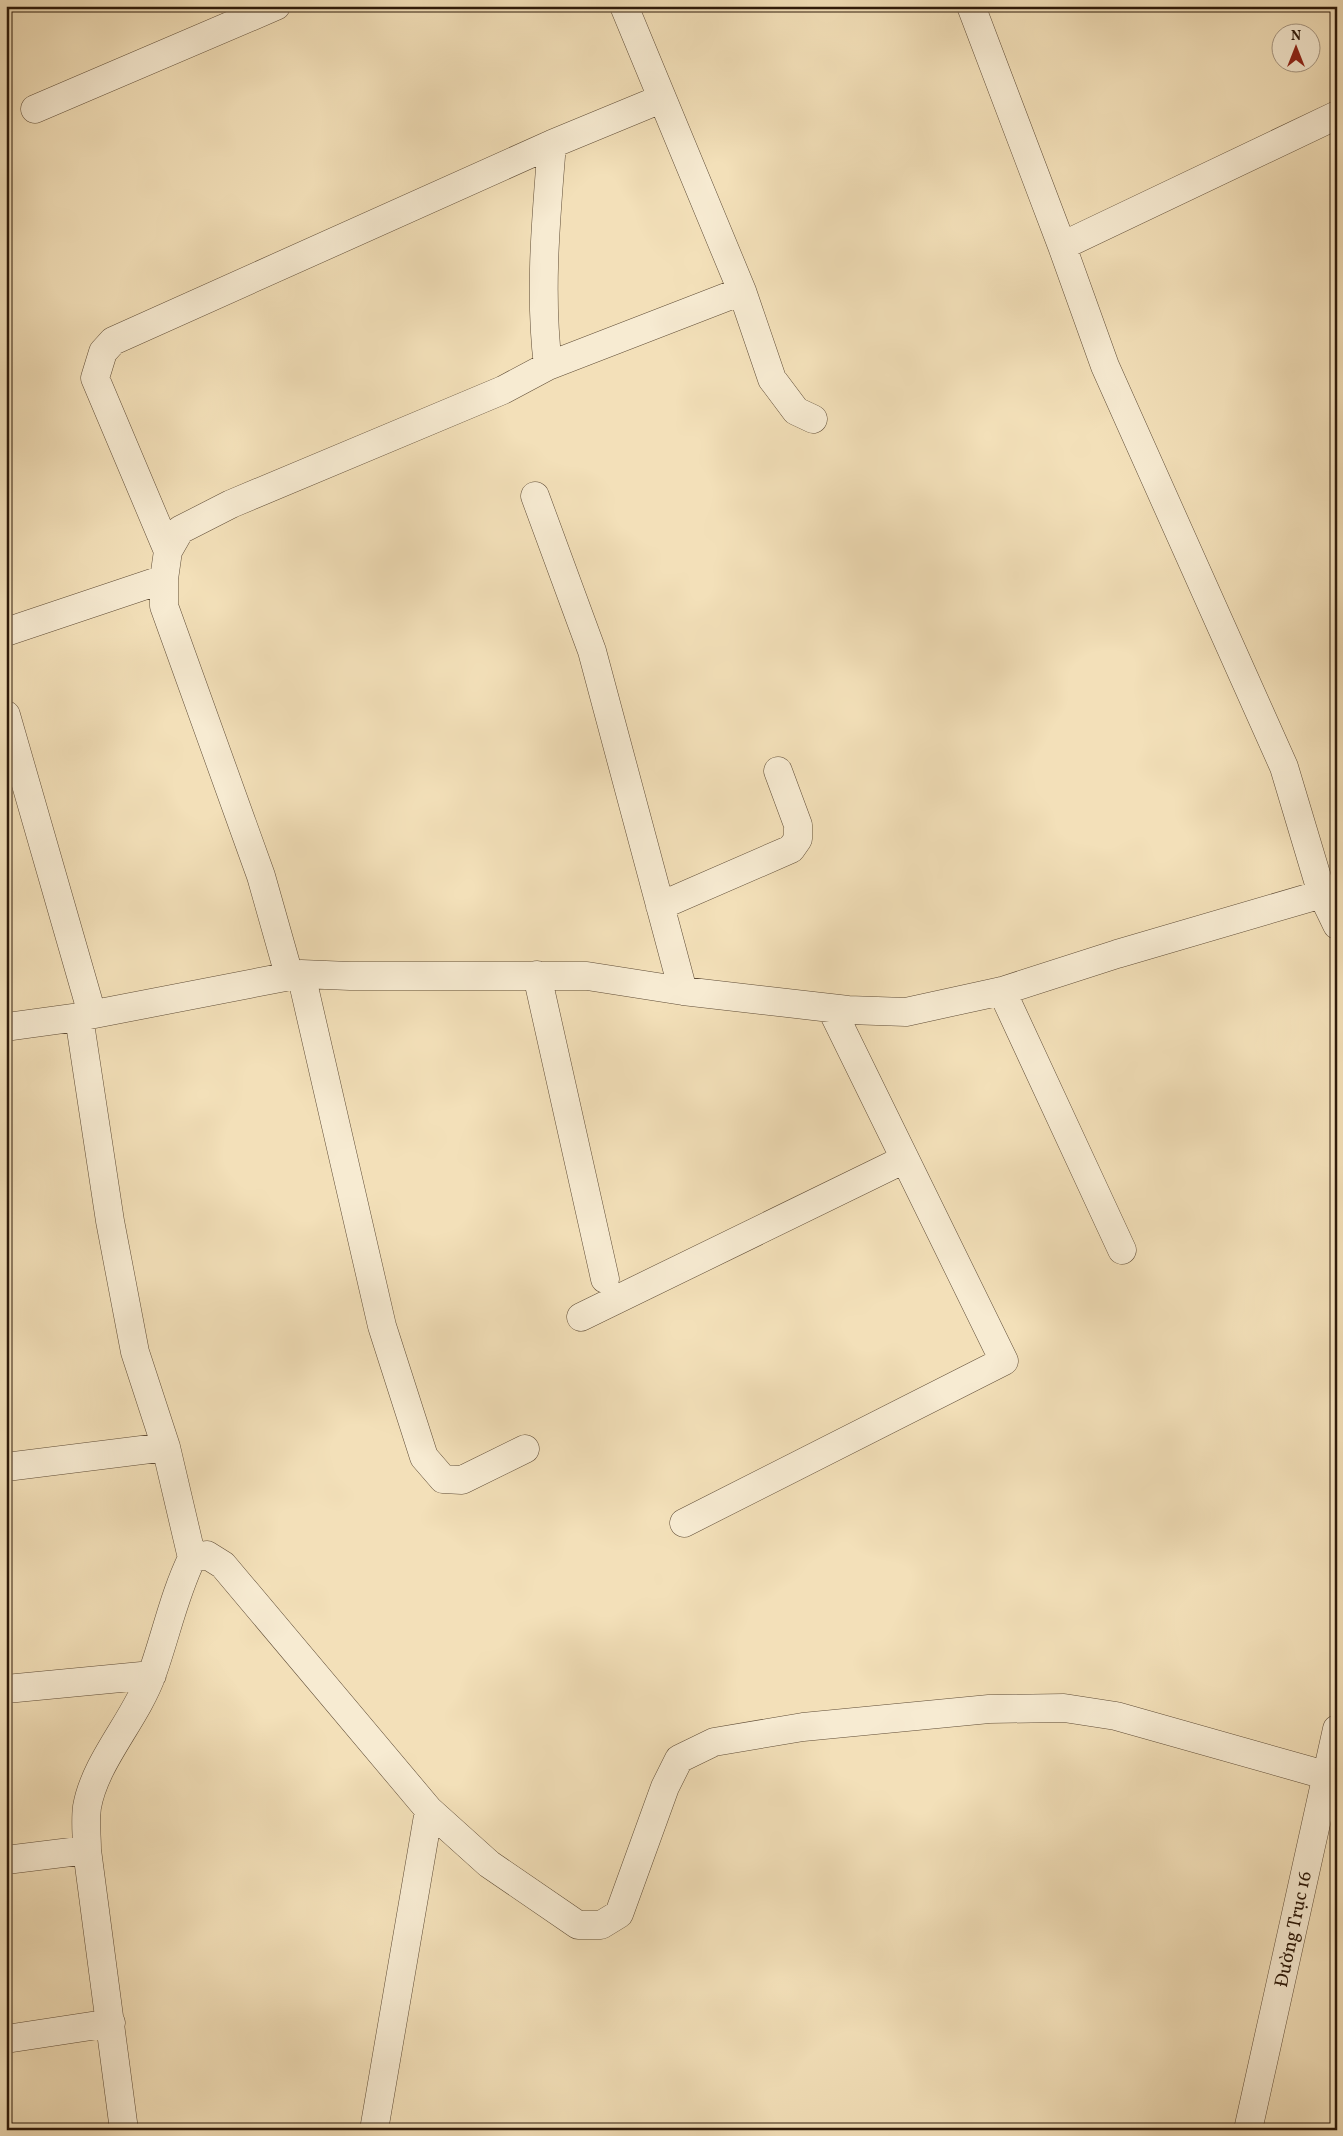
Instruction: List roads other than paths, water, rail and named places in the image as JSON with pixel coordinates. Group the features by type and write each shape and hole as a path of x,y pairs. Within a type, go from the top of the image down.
{"street":[{"path":"35,110 276,6"},
{"path":"624,6 742,291 772,380 796,411 813,419"},
{"path":"971,6 1062,246 1105,366 1284,767 1329,892 1337,925"},
{"path":"168,551 95,378 103,352 113,341 552,144 661,99"},
{"path":"1062,246 1337,115"},
{"path":"548,366 545,341 544,291 552,144"},
{"path":"525,1449 462,1480 443,1479 424,1456 382,1326 295,974 164,606 164,579 168,551 180,530 231,504 503,390 548,366 742,291"},
{"path":"535,496 592,651 683,991"},
{"path":"6,632 164,579"},
{"path":"6,715 86,1015 110,1221 135,1352 166,1447 192,1558 180,1582 152,1675 131,1718 100,1770 87,1807 87,1850 124,2130"},
{"path":"660,906 791,849 798,839 798,825 778,771"},
{"path":"6,1027 86,1015 295,974 350,976 587,976 683,991 831,1008 906,1012 1002,991 1117,954 1329,892"},
{"path":"537,975 605,1279"},
{"path":"1002,991 1122,1250"},
{"path":"684,1523 1004,1361 831,1008"},
{"path":"582,1317 905,1159"},
{"path":"6,1467 166,1447"},
{"path":"192,1558 207,1555 223,1565 429,1810 489,1864 578,1925 601,1925 619,1914 665,1788 679,1759 714,1742 812,1726 989,1709 1064,1708 1116,1716 1325,1776"},
{"path":"6,1689 152,1675"},
{"name":"Đường Trục 16","path":"1248,2130 1325,1776 1337,1729"},
{"path":"374,2130 429,1810"},
{"path":"6,1860 87,1850"},
{"path":"6,2039 111,2023"}]}
